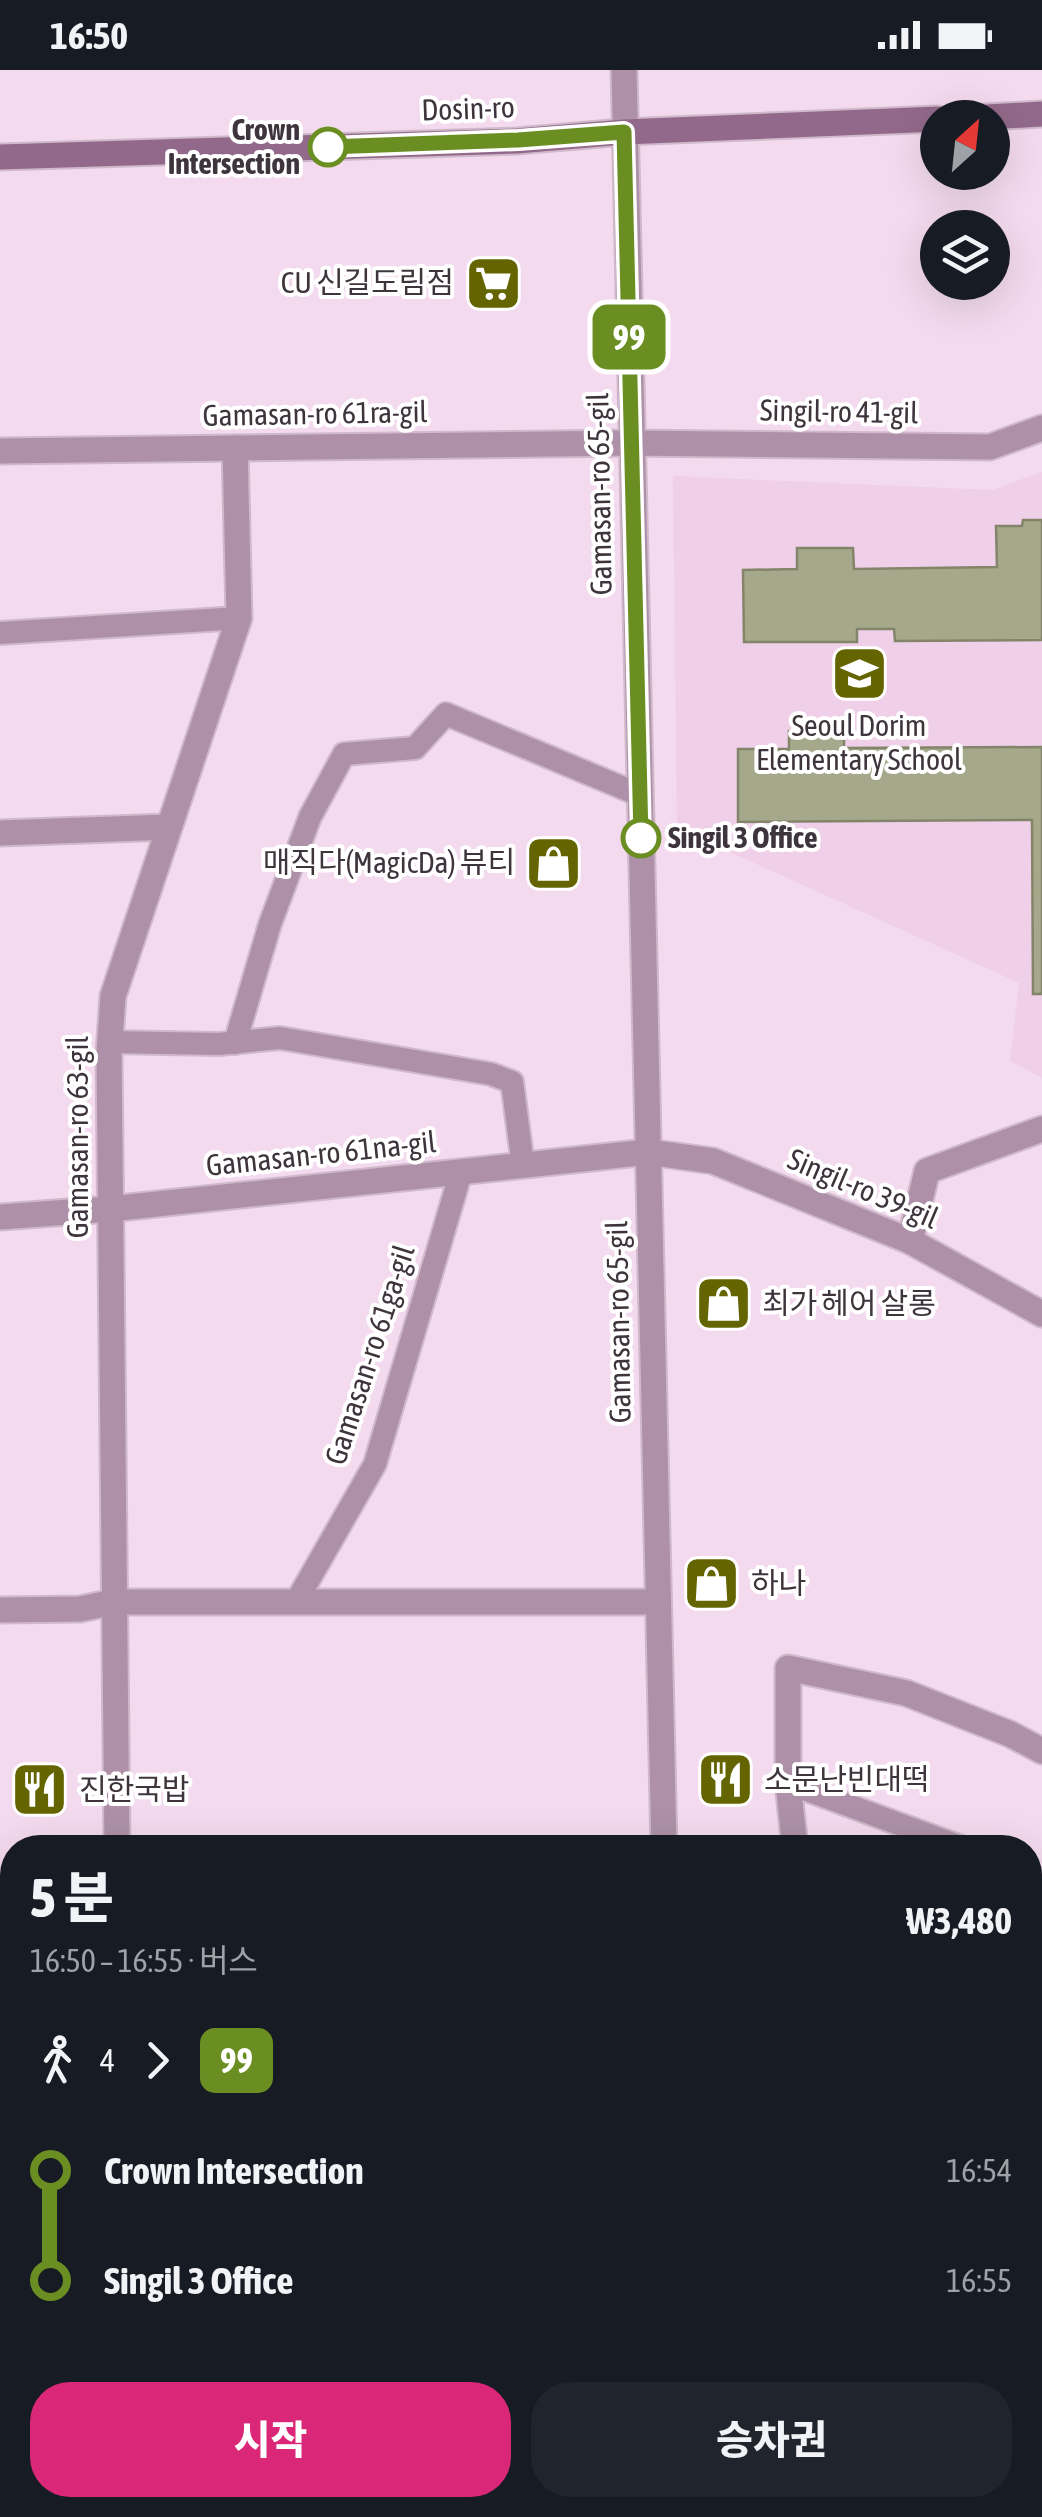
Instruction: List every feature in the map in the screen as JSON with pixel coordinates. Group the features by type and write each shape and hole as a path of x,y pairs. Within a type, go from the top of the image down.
{"main road":[{"path":"1010,116 1042,114"},
{"name":"Dosin-ro","path":"0,157 518,140 920,120"}],"street":[{"name":"Gamasan-ro 65-gil","path":"624,70 664,1835"},
{"name":"Singil-ro 41-gil","path":"631,442 990,446 1042,428"},
{"name":"Gamasan-ro 61ra-gil","path":"0,451 631,442"},
{"name":"Gamasan-ro 63-gil","path":"117,1835 110,1209 113,996 239,618 235,448"},
{"path":"0,834 169,827"},
{"path":"910,1240 928,1171 1042,1129"},
{"name":"Gamasan-ro 61na-gil","path":"0,1218 648,1152"},
{"name":"Singil-ro 39-gil","path":"648,1152 712,1162 910,1240 1042,1314"},
{"path":"0,1610 80,1610 114,1602 658,1602"},
{"path":"794,1835 788,1784 788,1668 906,1693 1010,1734 1042,1751"}],"lane":[{"path":"0,633 239,618"},
{"path":"235,1042 276,906 310,816 344,754 415,748 446,714 640,795"},
{"path":"110,1042 280,1038 491,1074 512,1082 523,1165"},
{"name":"Gamasan-ro 61ga-gil","path":"296,1602 375,1464 461,1172"},
{"path":"788,1784 928,1835"}],"shaded area":[{"name":"Seoul Dorim Elementary School","path":"1042,472 1042,1078 1010,1061 1019,983 677,828 673,476 992,490"}],"building":[{"path":"1023,520 1042,520 1042,640 895,641 894,629 857,629 857,642 744,642 743,570 797,569 797,548 853,548 854,569 997,567 996,526 1022,526"},
{"path":"789,731 844,731 844,748 1042,747 1042,994 1033,994 1032,820 738,822 738,749 789,749"}],"bus line":[{"name":"99","path":"328,147 624,132 641,838"}],"place":[{"name":"Crown Intersection","path":"328,147"},
{"name":"CU 신길도림점","path":"493,283"},
{"name":"Seoul Dorim Elementary School","path":"859,674"},
{"name":"Singil 3 Office","path":"641,838"},
{"name":"매직다(MagicDa) 뷰티","path":"554,863"},
{"name":"최가 헤어 살롱","path":"723,1304"},
{"name":"하나","path":"712,1584"},
{"name":"소문난빈대떡","path":"725,1780"},
{"name":"진한국밥","path":"40,1790"}]}
